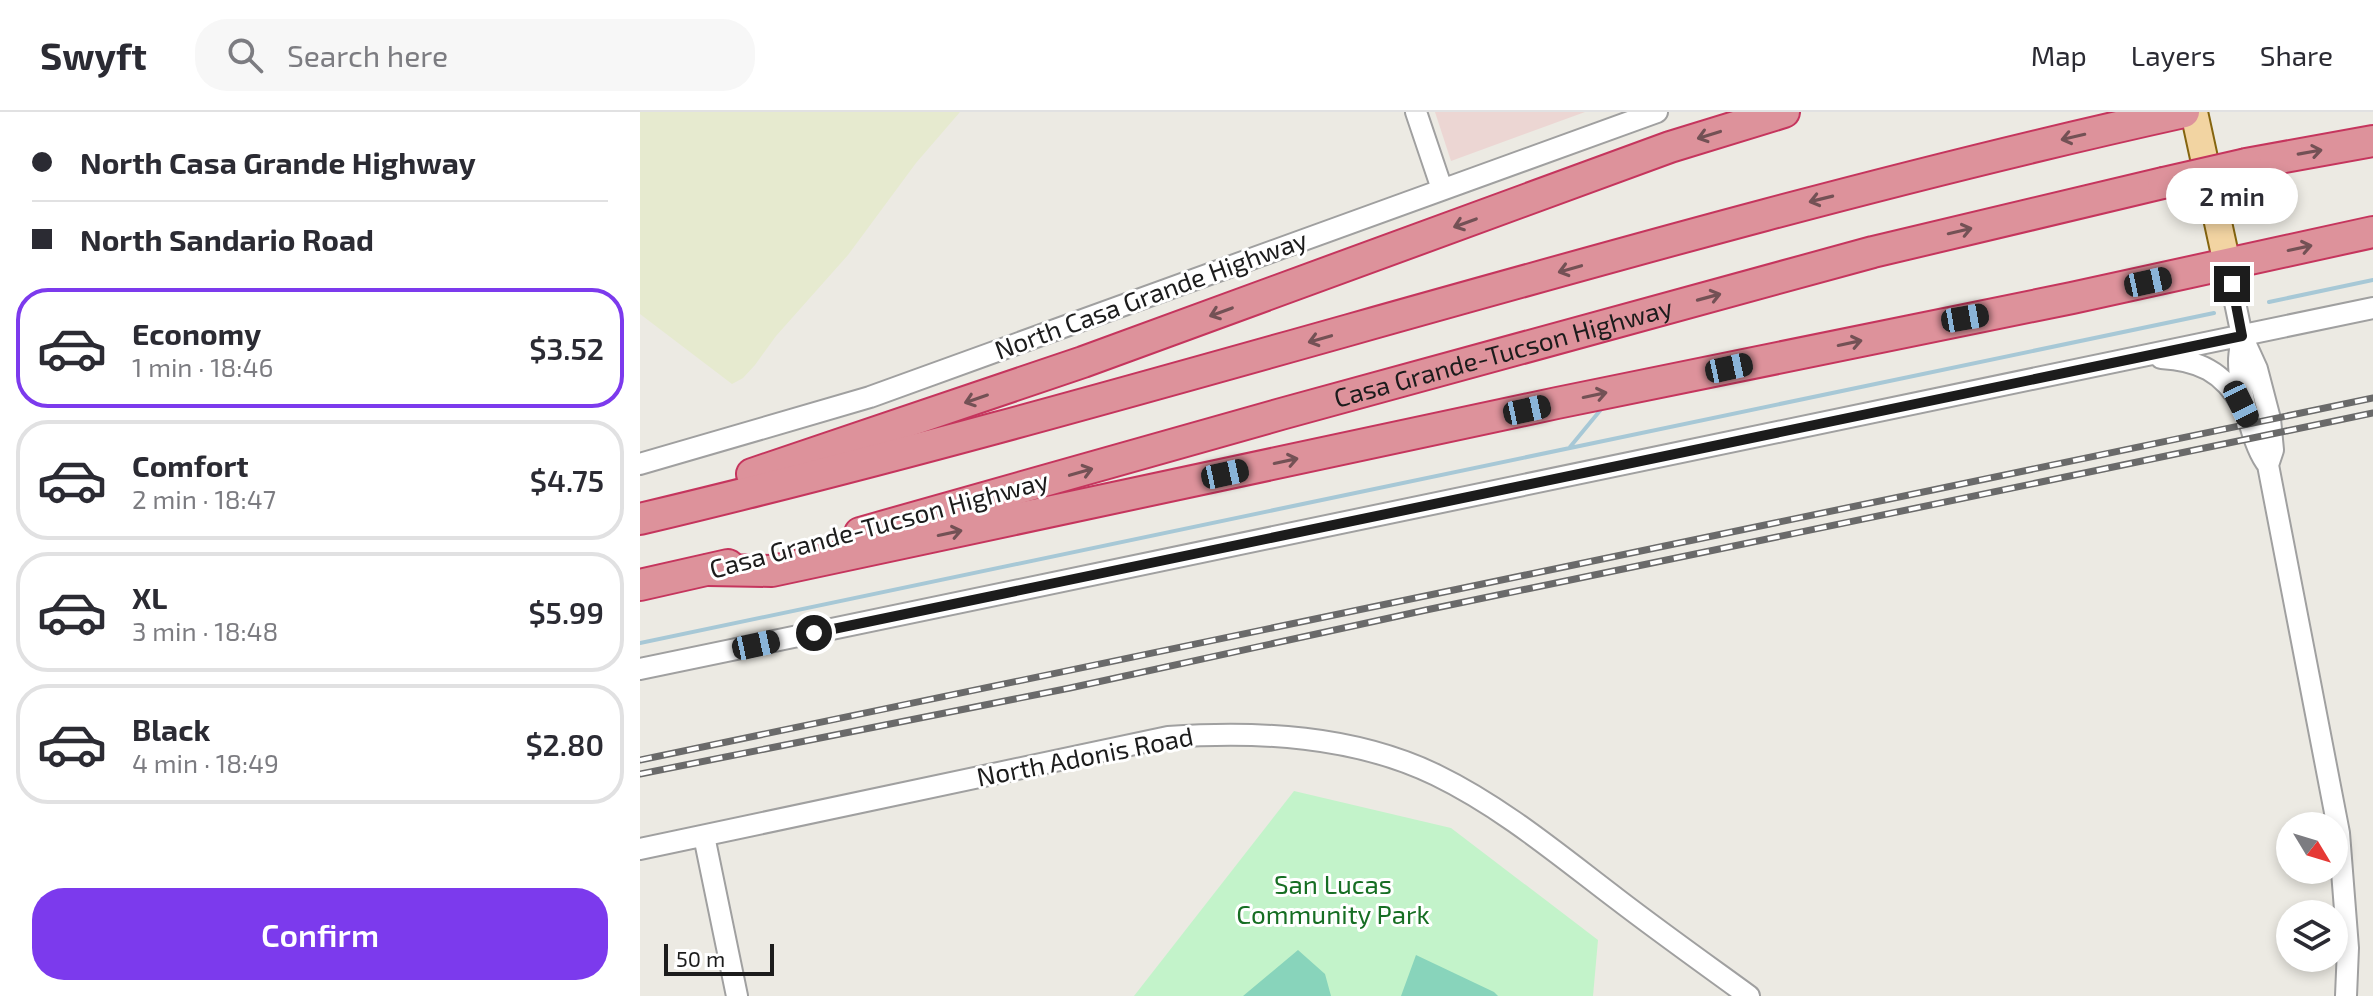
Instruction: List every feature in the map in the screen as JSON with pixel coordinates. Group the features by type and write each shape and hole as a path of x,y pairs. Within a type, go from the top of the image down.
{"highway":[{"path":"640,512 1083,362 1670,147 1784,112"},
{"path":"640,519 924,449 1776,211 2184,112"},
{"name":"Casa Grande-Tucson Highway","path":"640,585 865,532 1873,252 2246,164 2373,141"},
{"path":"708,570 772,571 2373,232"}],"main road":[{"path":"2194,112 2227,264"}],"street":[{"path":"1416,112 1442,189"},
{"name":"North Casa Grande Highway","path":"640,464 870,397 1657,112"},
{"path":"2227,264 2242,336 2257,369 2270,419 2273,450 2268,465"},
{"path":"640,669 2373,308"},
{"path":"2242,336 2239,361 2251,423 2256,448 2268,465 2339,833 2348,948 2346,996"},
{"path":"2111,362 2160,358 2202,365 2229,385 2251,423"},
{"name":"North Adonis Road","path":"640,849 1168,737 1271,734 1384,756 1434,774 1484,802 1749,996"},
{"path":"704,836 737,996"}],"shaded area":[{"path":"1435,112 1585,112 1451,161"}],"green space":[{"path":"640,112 960,112 916,163 848,255 776,336 755,365 732,384 640,314"},
{"name":"San Lucas Community Park","path":"1294,791 1451,828 1598,940 1593,996 1134,996"},
{"path":"1298,950 1325,974 1331,996 1243,996"},
{"path":"1416,955 1494,992 1498,996 1401,996"}],"waterway":[{"path":"2269,302 2373,280"},
{"path":"640,643 2214,313"},
{"path":"1570,447 1603,407"}],"railway":[{"path":"640,760 2373,398"},
{"path":"640,774 1070,688 1426,610 2373,413"}],"route":[{"path":"814,633 2242,336 2232,284"}]}
